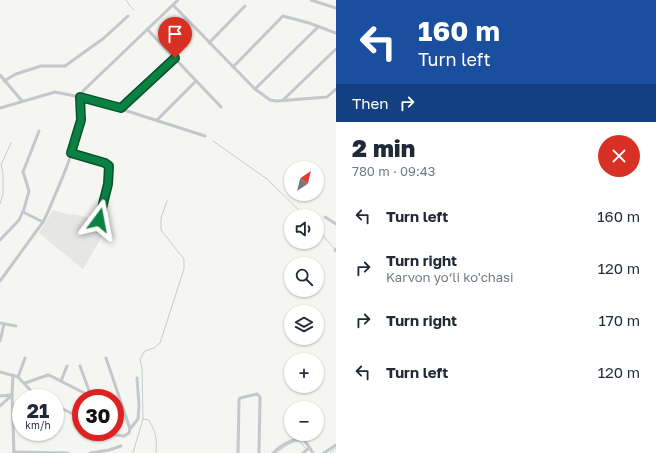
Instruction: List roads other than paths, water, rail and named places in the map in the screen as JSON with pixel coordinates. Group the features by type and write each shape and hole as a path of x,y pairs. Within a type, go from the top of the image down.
{"street":[{"path":"0,280 43,222 49,210 71,153 81,120 80,97 86,87 178,0"},
{"path":"311,0 336,8"},
{"path":"173,5 233,67 270,100 327,96 336,89"},
{"path":"209,42 245,6"},
{"path":"4,81 16,74 41,66 65,66 104,38 128,16"},
{"path":"233,67 283,16 309,23 336,33"},
{"path":"255,88 318,27"},
{"path":"147,29 221,107"},
{"path":"283,100 336,49"},
{"path":"121,108 175,58"},
{"path":"0,75 22,101"},
{"path":"156,120 196,81"},
{"path":"0,108 55,92 121,108 205,136"},
{"path":"0,240 19,220 23,212 30,191 23,172 39,131"},
{"path":"71,153 105,163 109,166 108,184 99,220"},
{"path":"23,212 43,222"},
{"path":"325,217 336,224"},
{"path":"0,341 2,323 16,326"},
{"path":"18,377 25,358"},
{"path":"106,358 130,429"},
{"path":"61,381 67,366"},
{"path":"80,366 89,389"},
{"path":"0,372 18,377 30,389"},
{"path":"12,389 13,375"},
{"path":"25,384 48,375 76,389"},
{"path":"124,436 129,433 130,429 139,417 137,378"},
{"path":"238,453 239,400 240,398 257,394 260,397 259,453"},
{"path":"0,396 12,395"},
{"path":"0,406 12,395"},
{"path":"273,453 278,448 294,439 301,438 305,441 313,453"},
{"path":"14,441 14,452 68,453"},
{"path":"324,453 336,445"},
{"path":"90,453 110,451 121,446"},
{"path":"303,453 309,448"}],"waterway":[{"path":"126,0 134,10"},
{"path":"213,141 267,179 298,209"},
{"path":"0,204 3,194 3,173 1,165 11,143"},
{"path":"133,453 143,419 142,368 140,359 145,351 154,348 160,343 184,269 184,259 161,230 161,218 167,201"},
{"path":"324,237 334,248"},
{"path":"143,419 149,420 156,436 156,453"},
{"path":"276,453 288,444 295,441 301,442 305,448"},
{"path":"330,453 336,448"}]}
